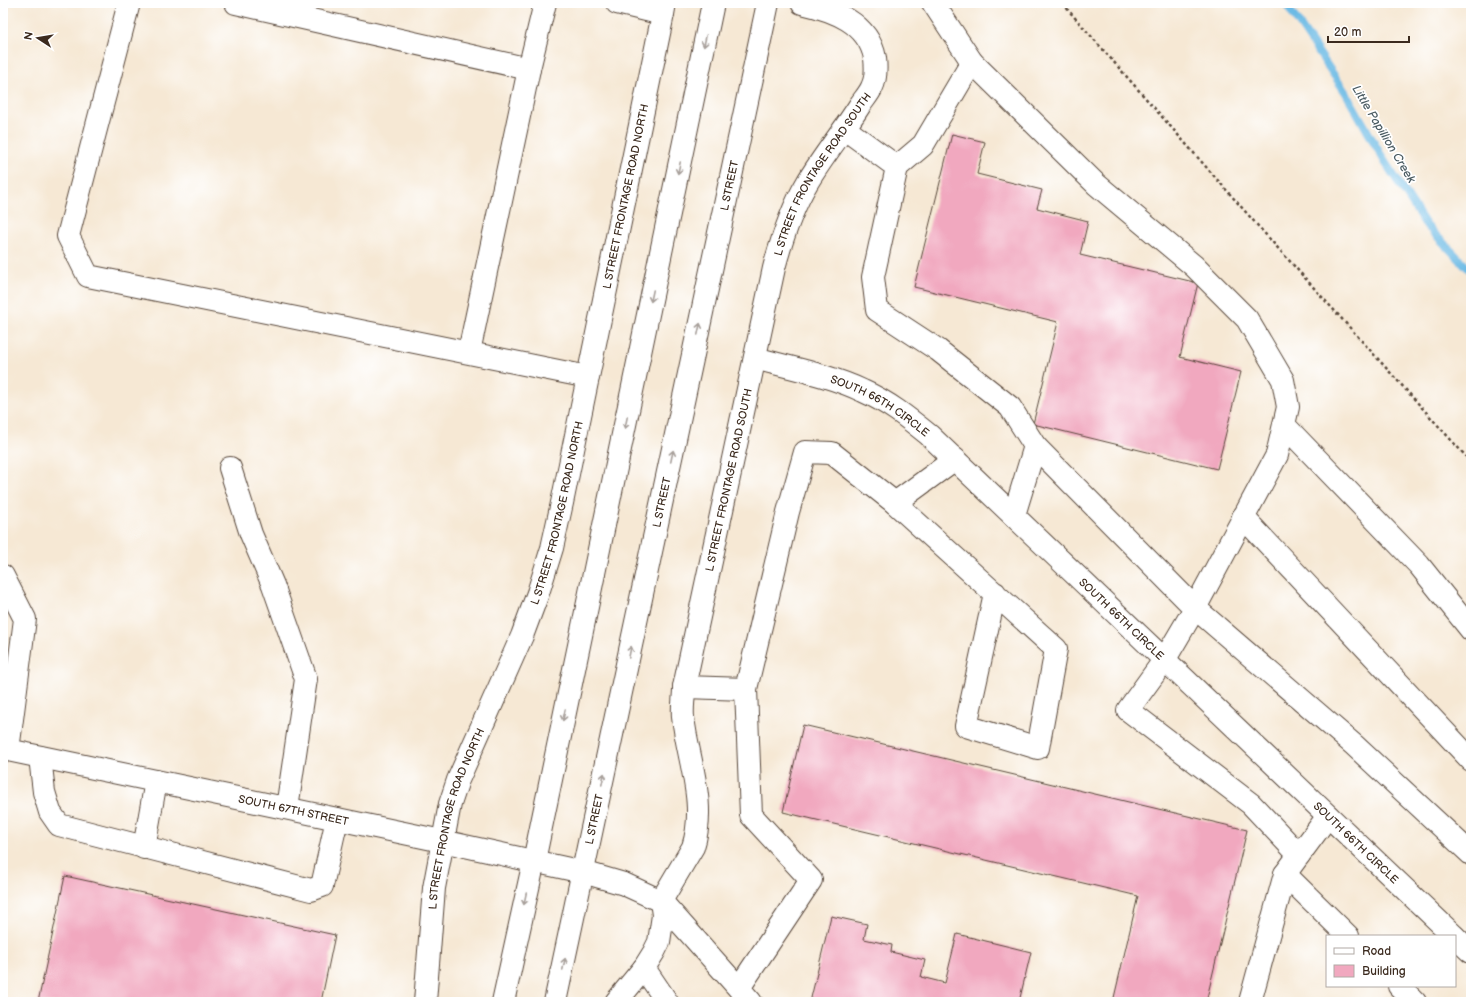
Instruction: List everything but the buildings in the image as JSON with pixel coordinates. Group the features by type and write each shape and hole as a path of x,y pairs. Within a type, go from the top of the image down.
{"main road":[{"path":"129,3 68,236 88,276 588,377"},
{"path":"236,3 529,69"},
{"path":"469,352 544,3"},
{"path":"616,3 664,8"},
{"path":"503,1002 534,861 713,3"},
{"name":"L STREET","path":"555,1002 768,3"},
{"name":"L STREET FRONTAGE ROAD SOUTH","path":"661,901 693,847 699,824 699,806 682,716 684,687 774,268 782,237 792,211 807,183 845,129 872,86 876,66 873,48 863,33 854,24 839,14 802,3"},
{"path":"933,3 972,62 1096,184 1194,266 1247,319 1283,380 1288,407 1276,455 1195,608 1165,659 1128,710 1251,804 1299,855"},
{"name":"L STREET FRONTAGE ROAD NORTH","path":"425,1002 432,900 450,804 458,780 522,636 538,593 552,548 664,8"},
{"path":"972,62 923,145 897,167 873,277 877,310 938,350 1010,407 1035,446 1195,608 1354,745 1471,854"},
{"path":"845,129 897,167"},
{"name":"SOUTH 66TH CIRCLE","path":"755,358 830,379 863,391 895,408 929,435 1454,935"},
{"path":"1284,425 1418,565 1471,630"},
{"path":"1014,515 1035,446"},
{"path":"661,901 745,995 811,880 751,815 746,688 788,512 805,452 832,453 895,503 995,593 1056,649 1038,748 966,726 995,593"},
{"path":"895,503 955,459"},
{"path":"230,468 251,534 273,585 306,679 287,808"},
{"path":"1243,517 1471,760"},
{"path":"3,576 24,619 5,750"},
{"path":"684,687 746,688"},
{"name":"SOUTH 67TH STREET","path":"5,750 337,818 583,872 624,884 661,901"},
{"path":"40,757 44,792 50,812 59,825 311,890 322,886 337,818"},
{"path":"144,848 156,781"},
{"path":"1250,1002 1285,874 1328,816"},
{"path":"1285,874 1347,935"},
{"path":"616,1002 644,968 659,942 663,915 661,901"},
{"name":"SOUTH 66TH CIRCLE","path":"1456,937 1471,952"},
{"path":"644,968 667,1002"},
{"path":"1400,987 1415,1002"}],"path":[{"path":"1063,3 1069,12 1253,220 1471,462"}],"waterway":[{"name":"Little Papillion Creek","path":"1285,3 1346,93 1385,162 1426,225 1471,271"}]}
